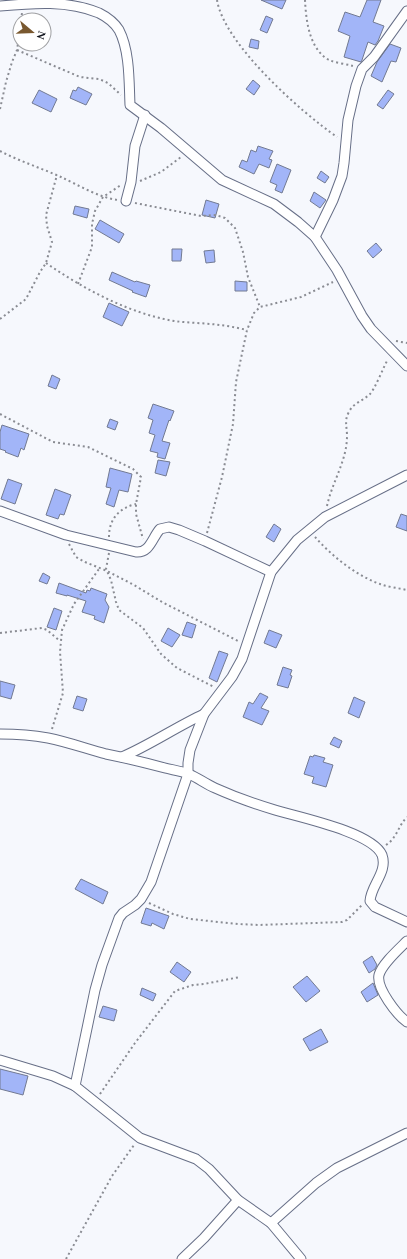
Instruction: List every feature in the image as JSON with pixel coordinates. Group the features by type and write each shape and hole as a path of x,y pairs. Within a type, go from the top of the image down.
{"street":[{"path":"0,6 46,2 74,4 88,8 109,18 119,30 124,45 128,65 130,106 145,116 222,180 274,204 315,237 342,279 362,316 371,329 403,360 407,366"},
{"path":"315,237 338,187 344,163 350,108 362,69 378,52 407,11"},
{"path":"126,201 131,182 135,146 145,116"},
{"path":"75,1086 89,1017 102,965 119,918 123,913 135,906 151,882 188,774 190,750 204,714 238,668 247,646 271,572 297,540 325,517 406,477"},
{"path":"0,511 66,535 136,552 142,552 146,549 160,529 169,527 205,541 271,572"},
{"path":"122,757 138,750 182,724 204,714"},
{"path":"0,734 29,735 49,738 88,750 188,774 215,788 238,797 276,810 317,821 347,832 368,842 382,855 383,863 378,881 370,896 370,901 375,907 407,922"},
{"path":"407,941 382,968 378,976 387,999 395,1012 407,1022"},
{"path":"0,1060 53,1076 75,1086 140,1138 196,1159 209,1168 238,1200 271,1223 301,1259"},
{"path":"271,1223 316,1183 337,1168 407,1133"},
{"path":"182,1259 204,1238 238,1200"}],"path":[{"path":"217,0 227,25 244,51 260,70 331,132 346,142"},
{"path":"305,0 306,14 314,45 322,55 330,60 362,69"},
{"path":"0,110 6,82 16,52"},
{"path":"22,52 80,78 99,79 104,81 120,94 130,106"},
{"path":"0,150 111,200 126,201 201,216 216,215 224,218 235,228 244,252 248,277 260,307"},
{"path":"78,284 92,247 92,224 95,211 103,197 118,187 151,177 161,172 183,156 192,154"},
{"path":"0,319 26,299 38,275 46,264 52,242 47,226 46,215 57,175"},
{"path":"46,264 78,284 140,312 174,321 220,325 247,330"},
{"path":"205,541 222,477 233,424 236,382 247,330 254,313 260,307 301,297 342,279"},
{"path":"325,517 329,498 342,464 346,448 347,436 345,421 349,411 357,402 370,394 392,350"},
{"path":"0,414 53,442 88,448 133,469 142,477 136,504 136,514 146,549"},
{"path":"136,504 124,507 114,518 110,529 110,546 106,567 119,610 143,628 161,654 177,668 221,691"},
{"path":"309,530 324,547 364,577 381,584 407,590"},
{"path":"66,535 70,548 76,557 134,585 162,602 247,646"},
{"path":"49,738 63,693 60,641 62,630 69,612 100,568"},
{"path":"0,632 42,628 47,630 60,641"},
{"path":"378,850 392,841 401,824 407,817"},
{"path":"141,899 173,914 190,919 259,925 342,922 354,914 370,896"},
{"path":"95,1102 135,1043 175,991 193,985 240,977"},
{"path":"66,1259 112,1176 140,1138"}],"building":[{"path":"261,0 286,0 282,9"},
{"path":"367,0 381,0 373,22 384,26 375,45 368,42 361,62 344,57 350,36 338,31 345,12 360,17"},
{"path":"266,16 273,19 267,33 260,30"},
{"path":"251,39 259,41 258,49 249,47"},
{"path":"390,44 401,48 396,62 391,61 382,82 371,76 377,62"},
{"path":"253,80 260,86 254,95 246,89"},
{"path":"78,87 92,94 86,105 70,98 73,90 76,91"},
{"path":"39,90 57,99 51,112 32,103"},
{"path":"388,90 394,94 383,109 377,105"},
{"path":"258,146 273,151 269,159 272,160 269,168 259,164 254,174 239,167 242,160 247,162 251,150 256,152"},
{"path":"277,164 291,170 282,193 275,190 277,185 270,182"},
{"path":"321,171 329,177 325,183 317,178"},
{"path":"314,192 326,200 320,208 310,201"},
{"path":"206,200 219,204 215,218 202,215"},
{"path":"75,206 89,209 87,218 73,214"},
{"path":"100,220 124,234 119,243 95,229"},
{"path":"376,243 382,250 373,258 367,251"},
{"path":"172,249 182,249 181,261 172,261"},
{"path":"214,250 215,262 206,263 204,251"},
{"path":"112,272 135,282 150,285 146,297 132,292 133,291 109,280"},
{"path":"235,281 247,282 247,291 235,291"},
{"path":"109,303 129,312 122,326 103,317"},
{"path":"52,375 60,379 56,389 48,386"},
{"path":"153,404 174,411 170,421 169,420 162,441 170,443 165,459 157,457 158,453 150,451 155,435 149,433 153,420 148,418"},
{"path":"110,419 118,422 115,430 107,427"},
{"path":"2,425 29,434 24,450 21,448 18,457 0,449 0,432"},
{"path":"158,460 170,462 166,476 155,473"},
{"path":"110,468 132,474 128,492 119,490 114,507 106,504 111,488 106,487"},
{"path":"8,479 22,484 15,504 1,499"},
{"path":"55,489 71,495 64,515 60,514 58,519 46,515"},
{"path":"401,514 407,516 407,531 396,527"},
{"path":"274,524 281,529 274,542 266,537"},
{"path":"43,573 50,577 47,584 39,581"},
{"path":"59,583 86,593 87,590 90,591 91,588 107,594 105,600 109,607 104,623 94,619 95,616 82,612 86,601 56,593"},
{"path":"54,608 62,611 56,630 47,627"},
{"path":"187,622 196,625 192,638 182,635"},
{"path":"168,628 180,635 172,647 161,641"},
{"path":"269,630 282,635 276,648 264,643"},
{"path":"219,651 228,654 217,682 209,678"},
{"path":"283,667 292,670 290,675 292,676 288,688 277,685"},
{"path":"0,681 15,685 11,699 0,696"},
{"path":"260,693 268,697 261,708 269,711 262,725 243,717 249,702 253,704"},
{"path":"77,696 87,699 83,711 73,708"},
{"path":"354,697 365,702 359,718 348,713"},
{"path":"334,737 342,741 339,748 330,744"},
{"path":"314,755 325,758 323,762 333,765 326,787 312,783 314,777 304,774 310,756 313,757"},
{"path":"81,879 108,892 103,904 75,889"},
{"path":"146,908 169,916 164,929 152,923 151,926 141,923"},
{"path":"372,956 377,965 375,969 369,973 363,962"},
{"path":"177,962 191,972 184,982 170,972"},
{"path":"307,976 320,991 306,1002 293,987"},
{"path":"373,983 378,995 367,1002 361,992"},
{"path":"142,988 156,994 153,1001 140,995"},
{"path":"103,1006 117,1010 114,1021 99,1017"},
{"path":"321,1029 328,1042 310,1051 303,1039"},
{"path":"0,1069 28,1076 23,1095 0,1089"}]}
